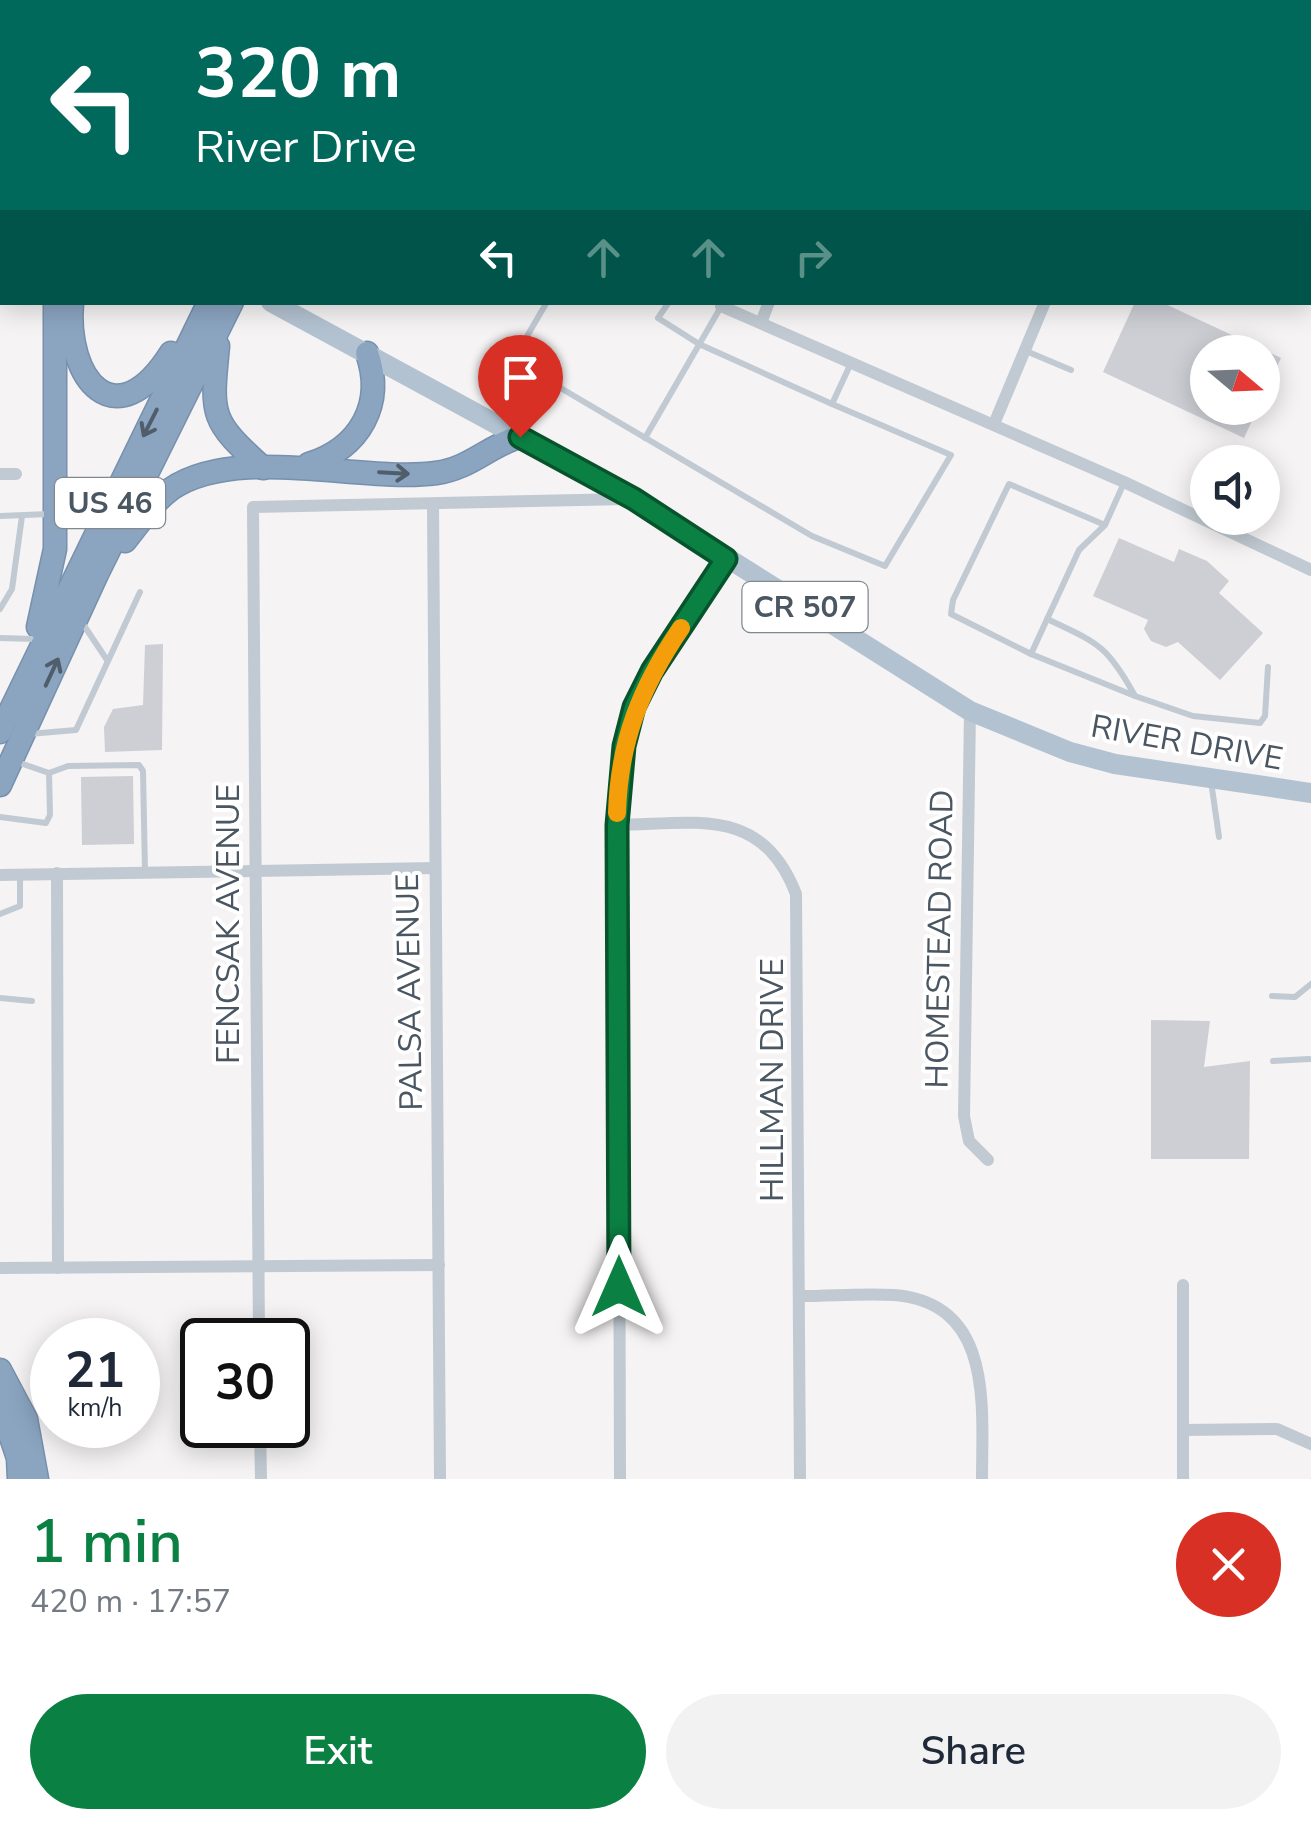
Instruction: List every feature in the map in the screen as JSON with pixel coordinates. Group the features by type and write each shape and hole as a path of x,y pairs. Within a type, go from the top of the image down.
{"highway":[{"path":"28,671 51,578 56,514 55,305"},
{"path":"72,305 79,360 94,386 108,394 121,397 144,388 170,354 194,336"},
{"path":"222,311 214,412 222,430 263,468"},
{"name":"US 46","path":"0,785 11,760 8,724 28,671 194,336 222,311"},
{"name":"US 46","path":"8,724 78,616 222,311"},
{"path":"297,468 331,457 362,426 374,387 367,353"},
{"path":"98,574 169,490 211,475 263,468 431,474 465,466 520,437"},
{"path":"0,1370 26,1419 37,1479"},
{"path":"0,1404 18,1458 19,1479"}],"main road":[{"name":"RIVER DRIVE","path":"277,305 634,499 970,711 1094,759 1311,794"}],"street":[{"path":"722,305 1124,482 1311,570"},
{"path":"761,323 768,305"},
{"path":"994,424 1044,305"},
{"path":"0,474 16,474"},
{"path":"433,504 634,499"},
{"name":"FENCSAK AVENUE","path":"259,1318 253,507 433,504"},
{"name":"PALSA AVENUE","path":"433,504 440,1479"},
{"path":"620,1479 617,825 624,746 634,707 652,671 726,559"},
{"name":"HOMESTEAD ROAD","path":"970,711 964,1116 969,1141 988,1160"},
{"name":"HILLMAN DRIVE","path":"617,825 716,824 744,832 770,846 791,881 798,921 800,1479"},
{"path":"0,875 435,868"},
{"path":"57,873 58,1268"},
{"path":"0,1268 439,1265"},
{"path":"1182,1285 1183,1479"},
{"path":"801,1296 896,1296 942,1311 960,1328 975,1356 982,1388 982,1479"},
{"path":"1183,1430 1277,1429 1311,1444"},
{"path":"260,1448 261,1479"}],"lane":[{"path":"545,305 513,360 812,536 886,566 952,454 699,344 658,318 666,305"},
{"path":"645,438 719,305"},
{"path":"1025,351 1071,370"},
{"path":"832,404 852,362"},
{"path":"1031,654 1079,550 1105,525 1124,482"},
{"path":"1105,525 1016,484 1005,486 950,611 955,618 1031,654 1193,716 1260,723 1265,716 1268,667"},
{"path":"0,516 56,514"},
{"path":"0,608 12,589 22,516"},
{"path":"8,724 76,730 140,592"},
{"path":"78,616 108,662"},
{"path":"1047,619 1097,643 1113,656 1135,696"},
{"path":"0,638 34,638"},
{"path":"11,760 49,773 68,766 139,765 143,771 145,872"},
{"path":"0,817 46,823 50,815 49,773"},
{"path":"1211,780 1218,837"},
{"path":"0,914 20,906 20,874"},
{"path":"1272,996 1296,997 1311,984"},
{"path":"0,998 32,1001"},
{"path":"1272,1061 1309,1059"}],"building":[{"path":"1134,305 1167,305 1232,335 1190,335 1190,413 1103,372"},
{"path":"1216,425 1250,425 1244,438"},
{"path":"1119,538 1174,562 1179,549 1207,561 1229,581 1219,593 1263,633 1220,680 1178,642 1166,647 1151,641 1144,629 1148,620 1093,596"},
{"path":"163,644 162,750 105,752 104,727 113,709 143,705 145,645"},
{"path":"133,776 134,844 82,845 81,777"},
{"path":"1151,1020 1210,1021 1204,1067 1250,1061 1249,1159 1151,1159"}],"slow traffic":[{"path":"617,813 624,746 634,707 681,628"}],"route":[{"path":"520,437 634,499 726,559 652,671 634,707 624,746 617,825 619,1287"}]}
